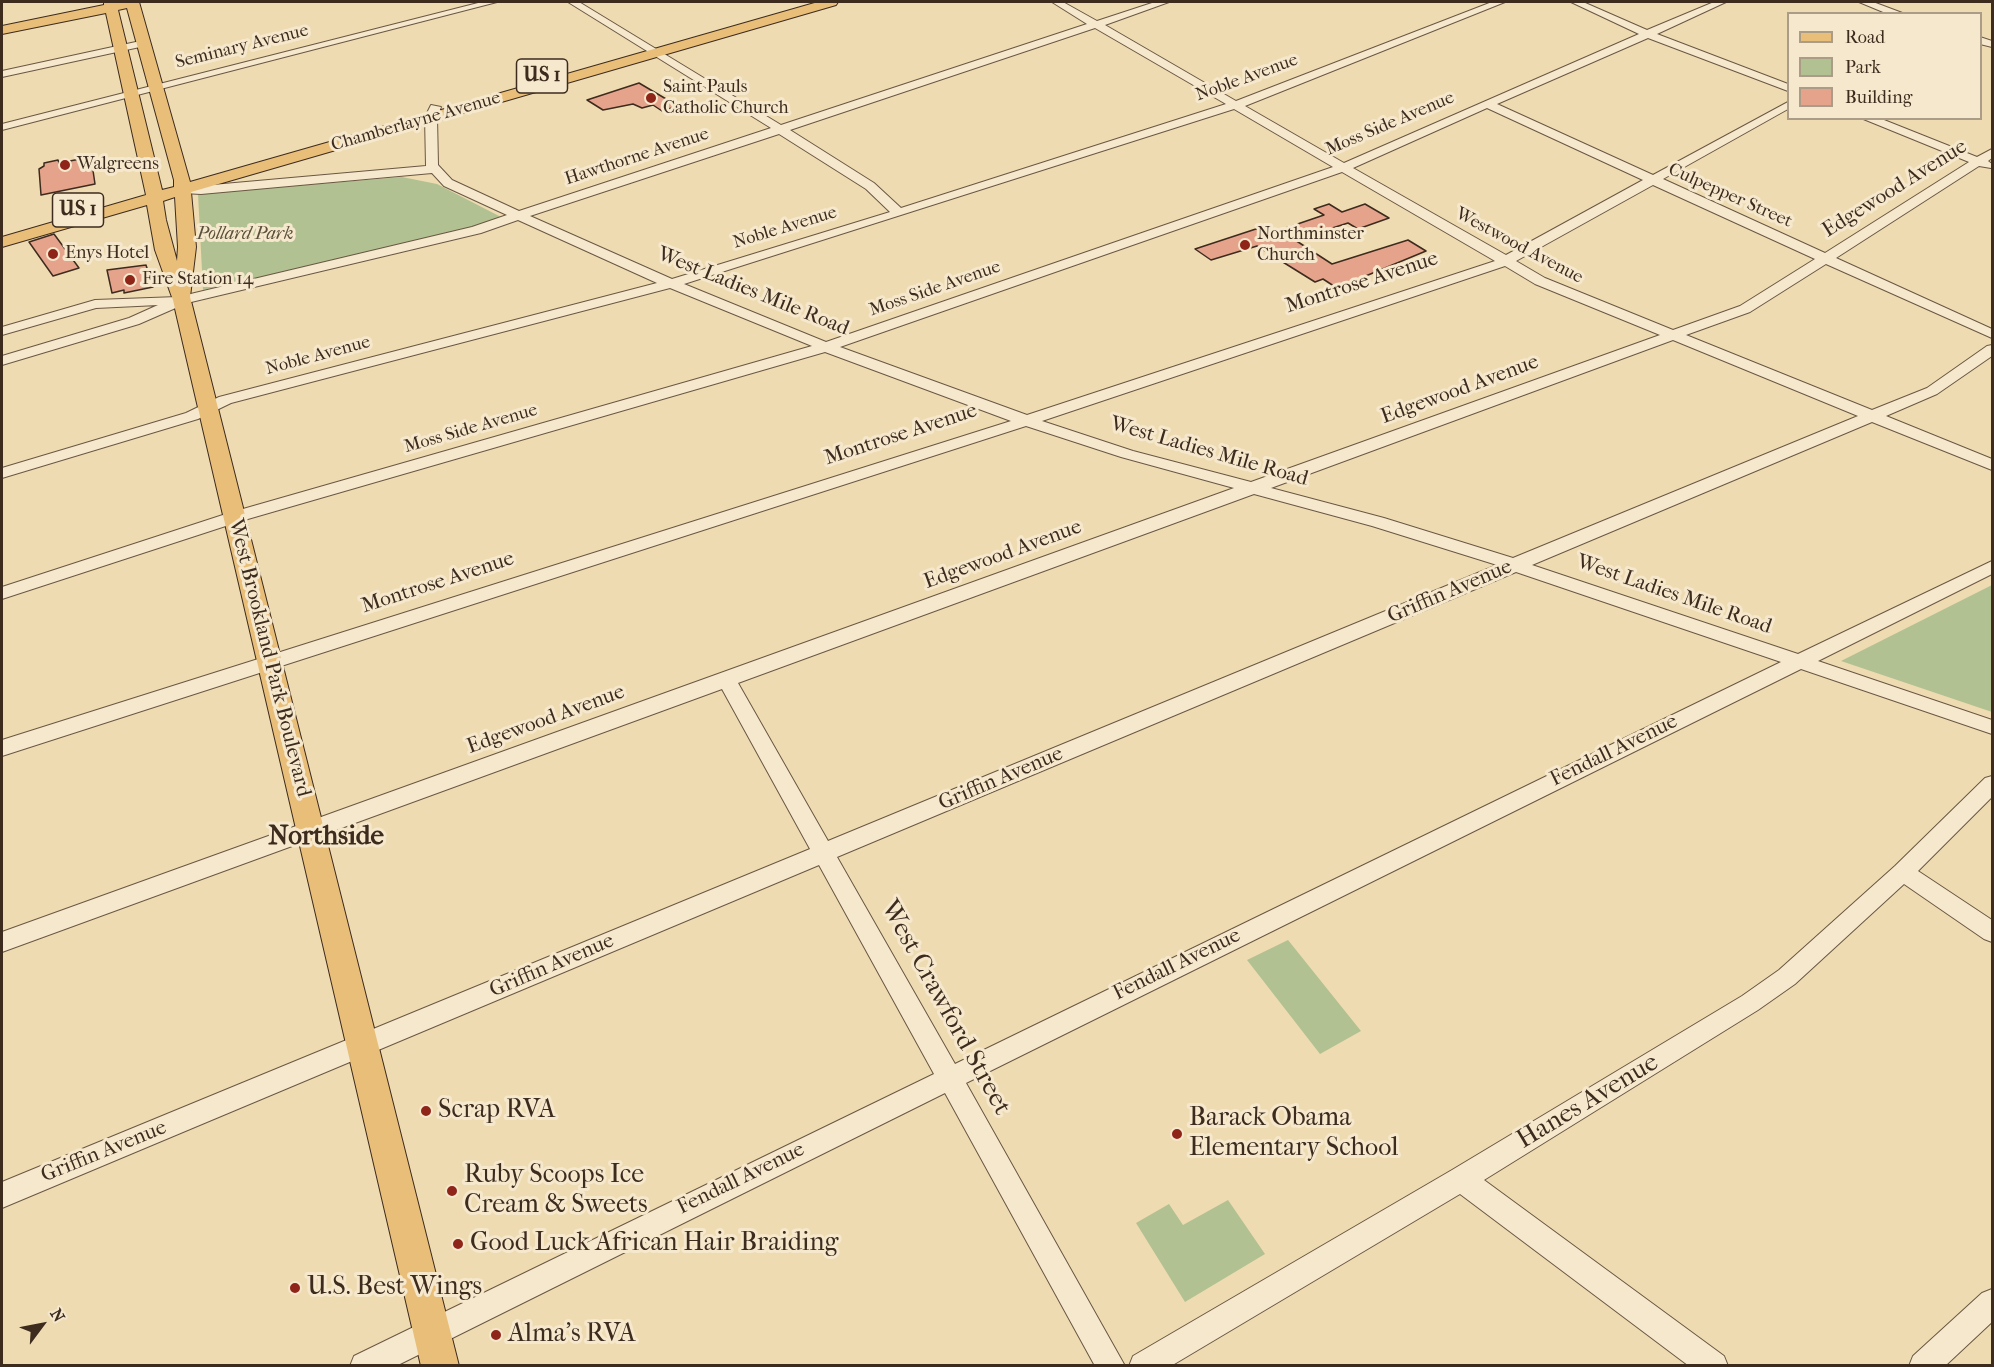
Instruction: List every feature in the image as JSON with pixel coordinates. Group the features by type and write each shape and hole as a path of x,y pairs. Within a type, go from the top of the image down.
{"main road":[{"name":"Chamberlayne Avenue","path":"2,232 182,185 652,49 804,2"},
{"name":"Chamberlayne Avenue","path":"652,49 831,2"},
{"name":"West Brookland Park Boulevard","path":"123,3 145,43 182,185 187,247 182,300"},
{"name":"West Brookland Park Boulevard","path":"123,3 120,49 154,193 164,250 182,300 440,1365"},
{"path":"2,25 123,3"},
{"path":"2,30 123,3"},
{"name":"Chamberlayne Avenue","path":"2,242 154,193"}],"street":[{"name":"Seminary Avenue","path":"2,127 492,2"},
{"path":"573,2 870,186 899,213"},
{"name":"Westwood Avenue","path":"1058,2 1504,262 1576,298 1992,465"},
{"name":"Hawthorne Avenue","path":"2,361 134,321 182,300 463,234 1164,2"},
{"name":"Noble Avenue","path":"2,473 192,416 225,400 672,283 899,213 1236,105 1500,2"},
{"path":"1576,2 1647,34 1787,88"},
{"name":"Moss Side Avenue","path":"2,593 235,517 826,347 1344,167 1721,2"},
{"path":"1864,2 1894,12"},
{"path":"2,74 145,43"},
{"name":"Culpepper Street","path":"1487,104 1992,334"},
{"name":"Montrose Avenue","path":"2,748 1026,421 1504,262 1787,106"},
{"path":"182,185 224,188 434,170 433,112"},
{"path":"1873,120 1992,167"},
{"name":"Edgewood Avenue","path":"2,942 1745,309 1992,153"},
{"name":"West Ladies Mile Road","path":"434,170 453,185 517,217 672,283 826,347 1026,421 1127,454 1378,522 1515,565 1992,727"},
{"name":"Hawthorne Avenue","path":"2,331 95,304 182,300"},
{"name":"Griffin Avenue","path":"2,1195 1932,391 1992,349"},
{"name":"Fendall Avenue","path":"364,1365 1992,567"},
{"name":"West Crawford Street","path":"726,679 951,1076 1111,1365"},
{"name":"Hanes Avenue","path":"1143,1365 1461,1179 1750,1003 1786,976 1903,872 1992,784"},
{"path":"1903,872 1992,932"},
{"path":"1461,1179 1714,1365"},
{"path":"1923,1365 1992,1304"}],"green space":[{"name":"Pollard Park","path":"402,177 437,184 501,217 466,230 203,290 198,194"},
{"path":"1992,585 1992,712 1841,661"},
{"path":"1288,940 1361,1031 1320,1054 1247,960"},
{"path":"1228,1200 1265,1254 1185,1302 1136,1223 1169,1204 1183,1225"}],"building":[{"name":"Saint Pauls Catholic Church","path":"639,83 678,106 662,111 653,105 642,108 633,104 603,110 587,100"},
{"name":"Walgreens","path":"91,157 95,184 41,195 39,169 44,166 44,163 58,160 59,163"},
{"name":"Northminster Church","path":"1329,204 1342,212 1365,204 1389,218 1358,229 1348,223 1295,240 1332,264 1408,240 1426,251 1356,280 1361,282 1340,290 1323,279 1315,282 1257,246 1211,260 1195,249 1265,226 1274,232 1324,215 1314,209"},
{"name":"Enys Hotel","path":"54,234 79,268 53,276 29,242"},
{"name":"Fire Station 14","path":"146,265 153,287 112,293 107,270"}],"place":[{"name":"Saint Pauls Catholic Church","path":"651,98"},
{"name":"Walgreens","path":"65,165"},
{"name":"Northminster Church","path":"1245,245"},
{"name":"Enys Hotel","path":"53,254"},
{"name":"Fire Station 14","path":"130,280"},
{"name":"Scrap RVA","path":"426,1111"},
{"name":"Barack Obama Elementary School","path":"1177,1134"},
{"name":"Ruby Scoops Ice Cream & Sweets","path":"452,1191"},
{"name":"Good Luck African Hair Braiding","path":"458,1244"},
{"name":"U.S. Best Wings","path":"295,1288"},
{"name":"Alma's RVA","path":"496,1335"}],"district":[{"name":"Northside","path":"326,837"}]}
